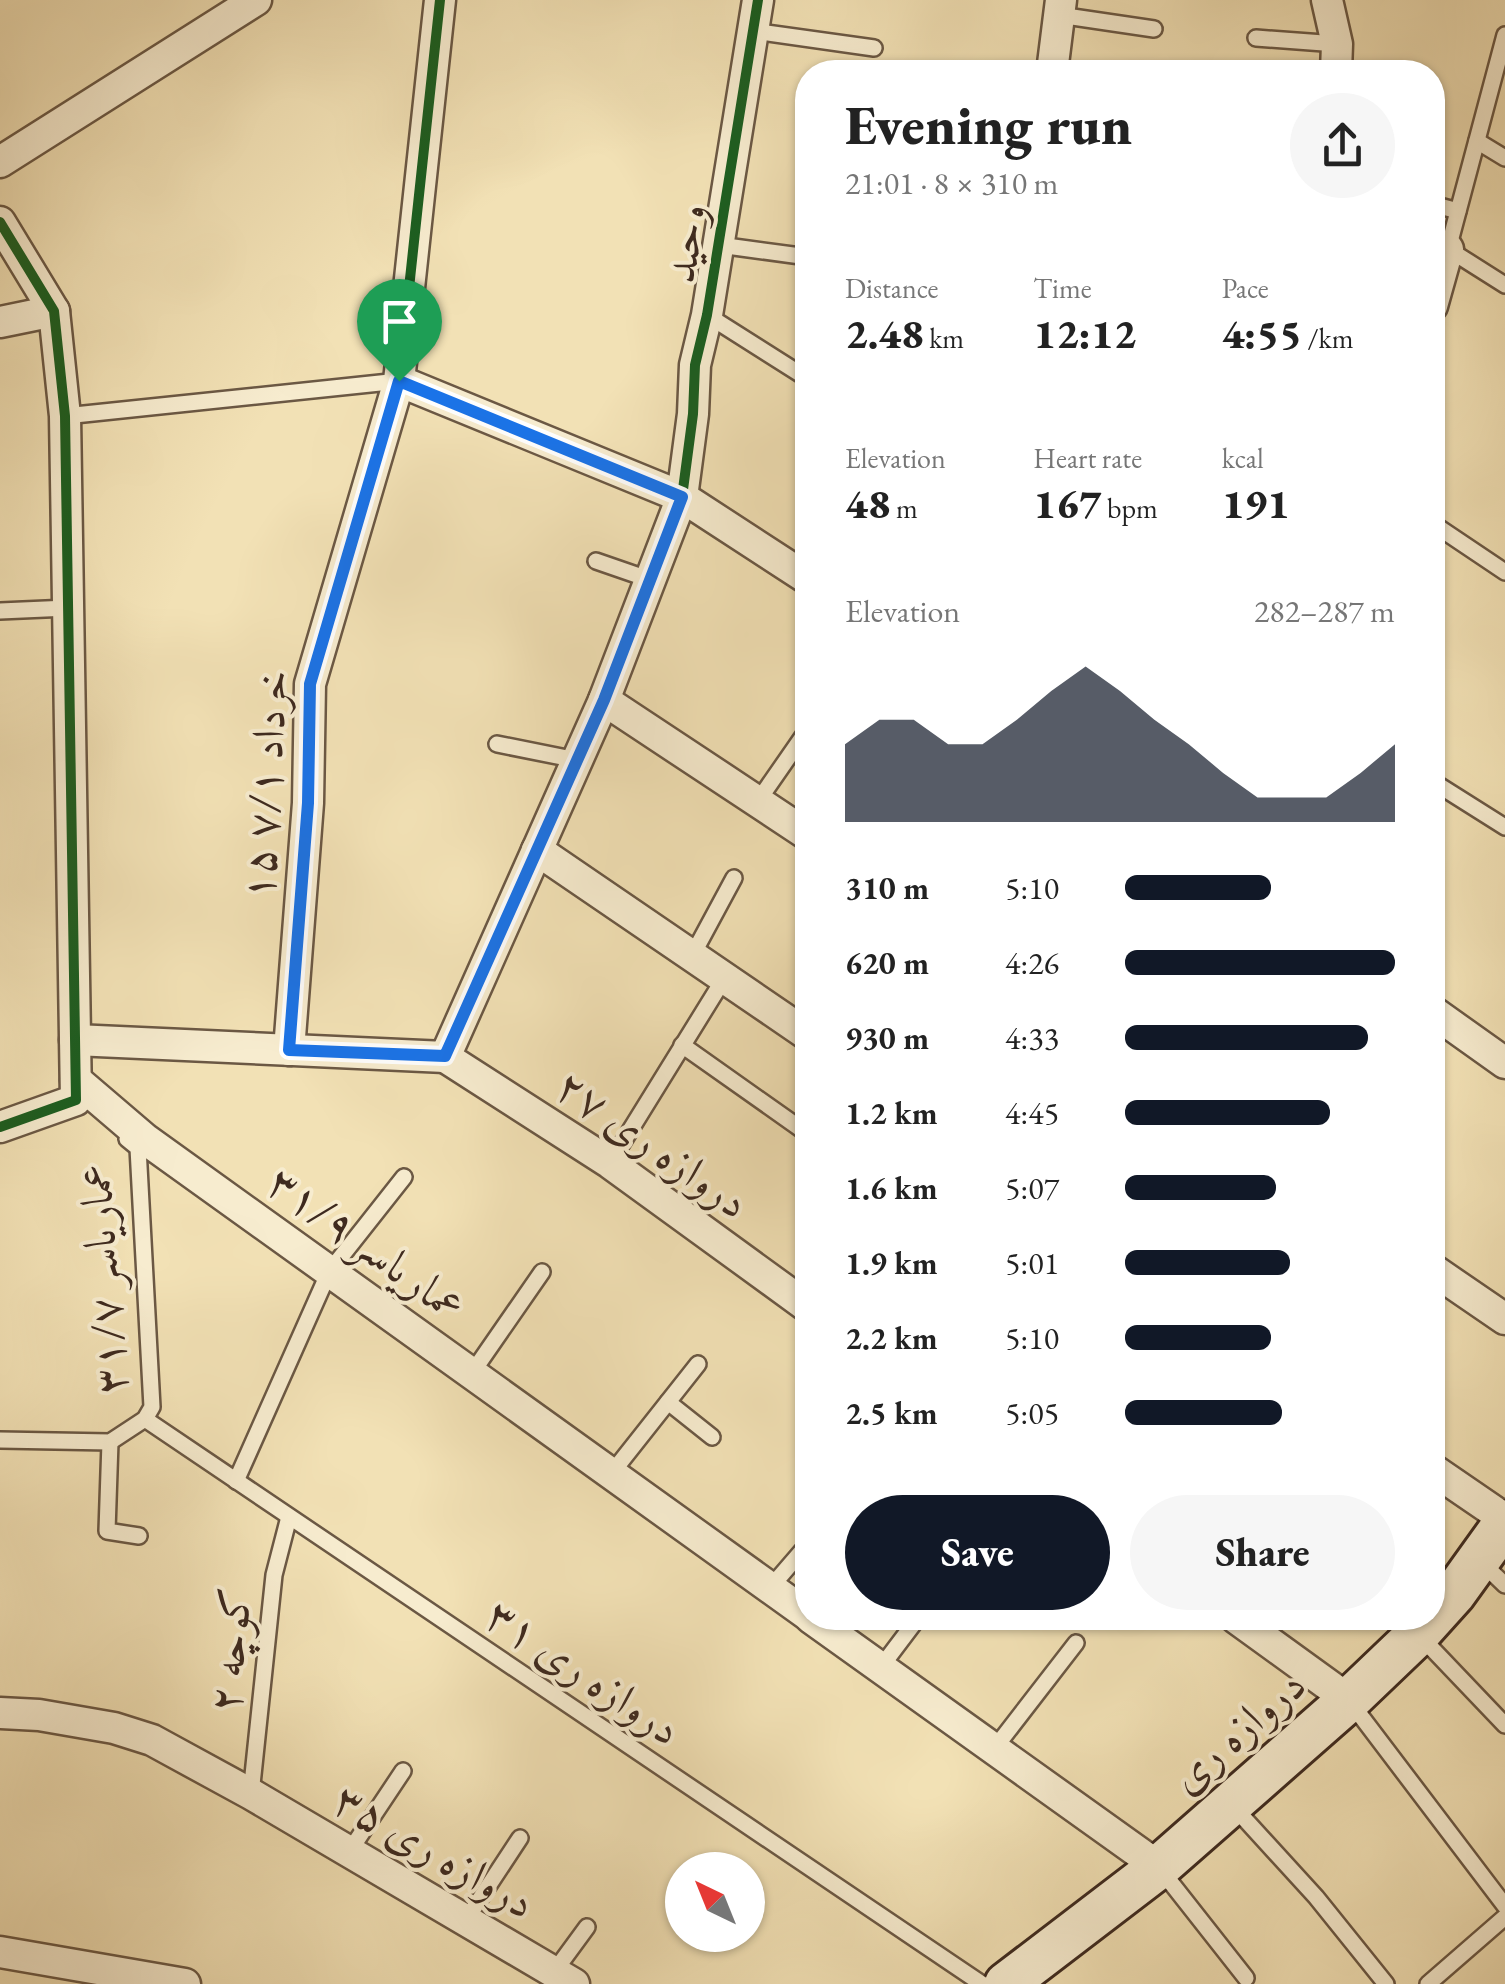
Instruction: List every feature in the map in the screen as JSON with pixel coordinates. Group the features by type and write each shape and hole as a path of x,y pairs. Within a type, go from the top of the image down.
{"main road":[{"name":"دروازه ری","path":"1445,1608 1471,1582 1505,1521"},
{"name":"دروازه ری","path":"1006,1984 1158,1867 1349,1700 1422,1630"}],"street":[{"path":"0,162 256,0"},
{"name":"۱۵ خرداد ۷/۱","path":"289,1050 308,803 310,684 399,381 440,0"},
{"name":"وحید","path":"445,1056 604,700 682,497 695,366 707,315 758,0"},
{"path":"1327,0 1336,58"},
{"path":"1054,60 1060,8"},
{"path":"0,222 54,311 65,416 76,1090 0,1127"},
{"path":"1445,260 1448,250"},
{"path":"0,322 54,311"},
{"path":"399,381 682,497 795,571"},
{"path":"604,700 795,826"},
{"path":"537,850 795,1026"},
{"path":"1445,1020 1505,1063"},
{"path":"75,1040 445,1056"},
{"name":"دروازه ری ۲۷","path":"445,1056 610,1163 795,1298"},
{"name":"عماریاسر ۳۱/۹","path":"76,1090 795,1606"},
{"path":"1445,1278 1505,1319"},
{"path":"1445,1478 1505,1521"},
{"name":"عماریاسر ۳۱/۹","path":"829,1630 1158,1867"},
{"path":"1253,1630 1349,1700"},
{"name":"دروازه ری ۳۵","path":"0,1713 39,1714 114,1728 152,1740 564,1978"},
{"path":"0,1952 186,1984"}],"lane":[{"path":"1060,8 1154,28"},
{"path":"753,31 874,48"},
{"path":"1505,36 1448,250 1505,285"},
{"path":"1256,38 1336,58"},
{"path":"1477,140 1505,158"},
{"path":"1445,208 1458,212"},
{"path":"719,245 795,254"},
{"path":"707,315 795,372"},
{"path":"65,416 399,381"},
{"path":"1445,533 1505,572"},
{"path":"596,560 652,580"},
{"path":"0,611 68,608"},
{"path":"497,744 578,760"},
{"path":"758,800 795,747"},
{"path":"1445,789 1505,827"},
{"path":"692,956 734,878"},
{"path":"610,1163 724,977"},
{"path":"682,1044 795,1125"},
{"name":"عماریاسر ۳۱/۷","path":"76,1090 138,1148 152,1407 145,1419"},
{"path":"236,1481 329,1272 404,1177"},
{"path":"472,1374 542,1272"},
{"path":"611,1474 698,1364"},
{"path":"668,1402 712,1437"},
{"path":"0,1440 110,1442 145,1419"},
{"name":"دروازه ری ۳۱","path":"145,1419 982,1984"},
{"path":"110,1442 107,1531 139,1536"},
{"name":"کوچه ۲","path":"251,1794 274,1576 289,1517"},
{"path":"770,1588 795,1559"},
{"path":"881,1667 909,1630"},
{"path":"1418,1634 1505,1726"},
{"path":"994,1748 1076,1643"},
{"path":"1349,1700 1505,1906"},
{"path":"349,1852 403,1771"},
{"path":"1230,1802 1316,1897 1386,1984"},
{"path":"466,1920 520,1838"},
{"path":"1158,1867 1246,1978"},
{"path":"1428,1984 1505,1917"},
{"path":"564,1978 587,1927"}],"cycle path":[{"path":"289,1050 308,803 310,684 399,381 440,0"},
{"path":"445,1057 604,700 682,497 695,365 707,315 758,0"},
{"path":"0,222 54,311 65,416 76,1100 0,1127"}],"route":[{"path":"399,381 682,497 604,700 445,1056 289,1050 308,803 310,684 399,381"}]}
